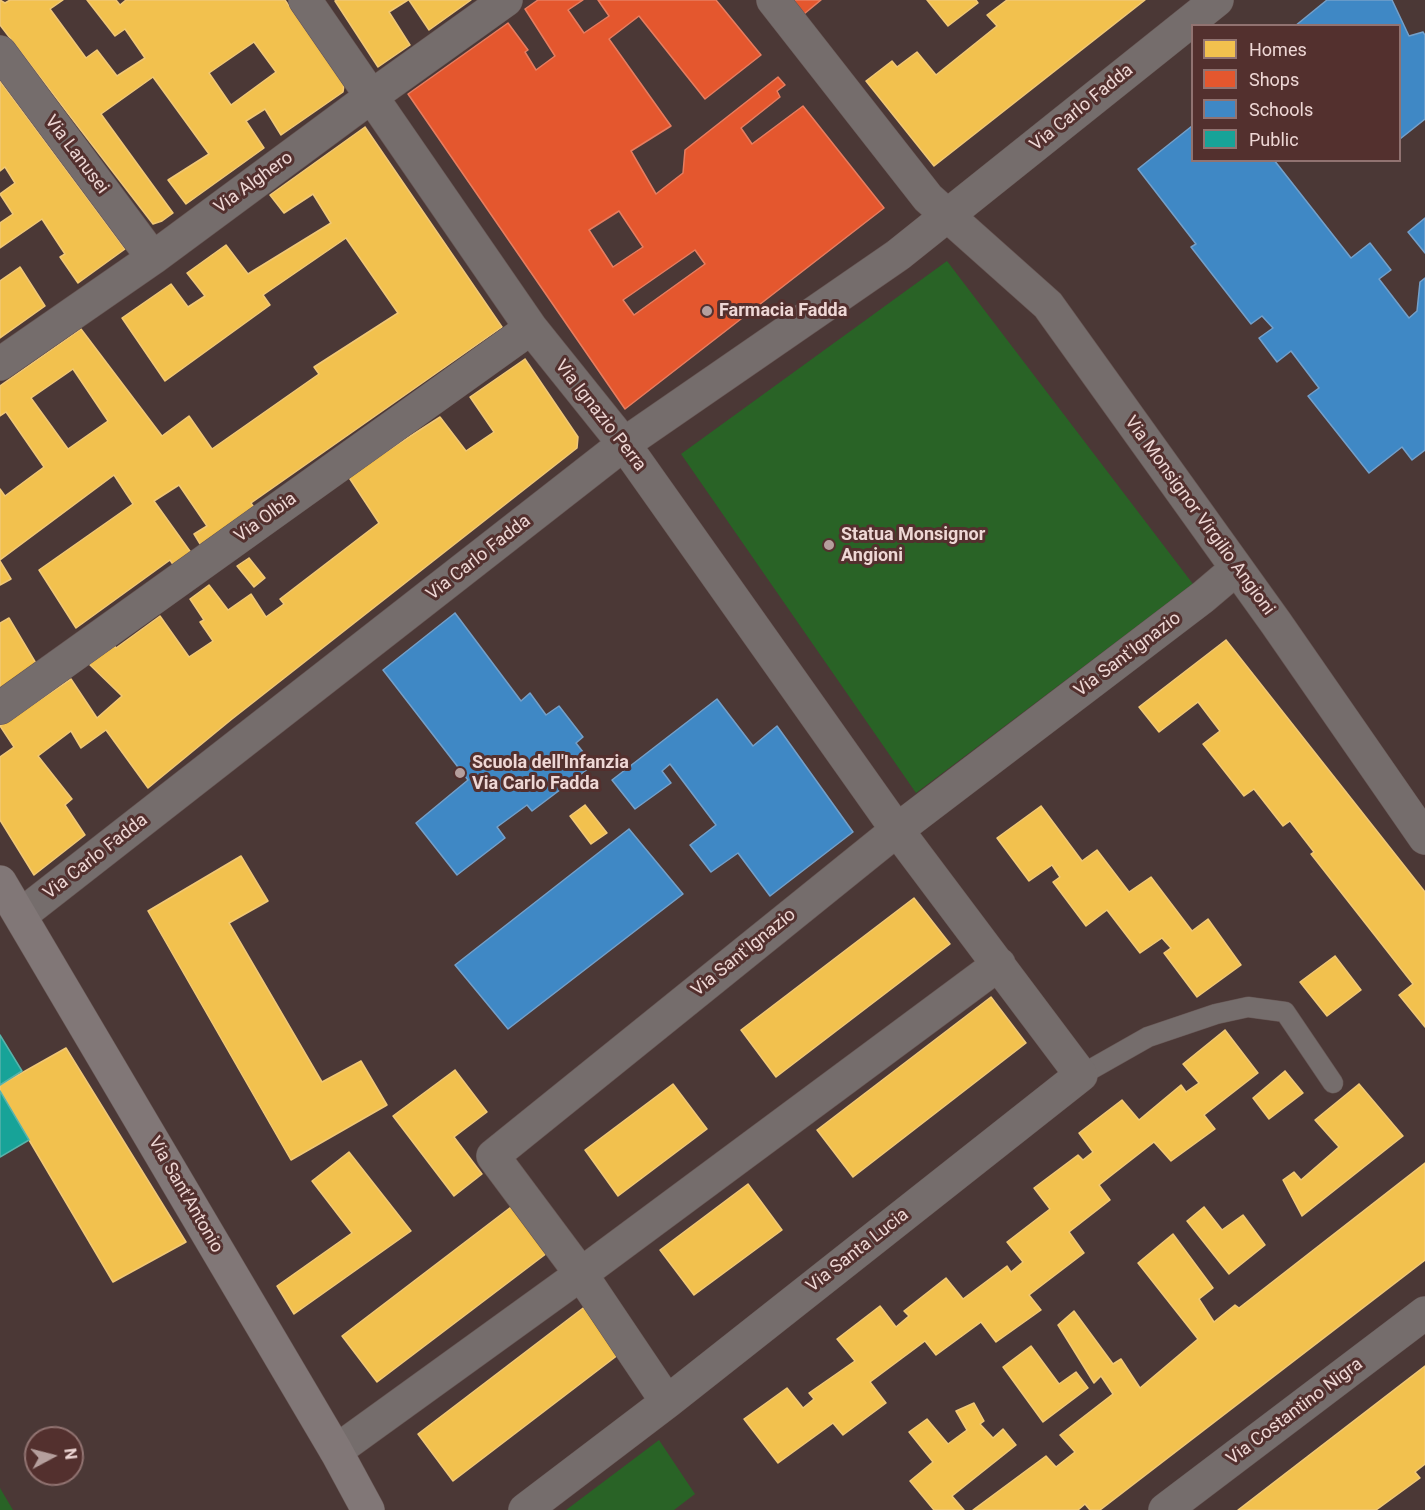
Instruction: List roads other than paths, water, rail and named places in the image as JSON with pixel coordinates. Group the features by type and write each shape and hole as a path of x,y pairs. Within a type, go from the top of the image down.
{"street":[{"name":"Via Ignazio Perra","path":"304,0 531,328 624,444 897,830"},
{"name":"Via Alghero","path":"0,364 153,258 506,0"},
{"path":"773,0 928,198 947,215"},
{"name":"Via Carlo Fadda","path":"21,915 624,444 898,255 1216,0"},
{"name":"Via Lanusei","path":"0,52 153,258"},
{"name":"Via Monsignor Virgilio Angioni","path":"947,215 1048,305 1425,838"},
{"name":"Via Olbia","path":"0,708 531,328"},
{"name":"Via Sant'Ignazio","path":"667,1402 581,1274 493,1156 897,830 1203,597 1236,569"},
{"path":"897,830 1081,1075"},
{"name":"Via Sant'Antonio","path":"0,882 336,1451 368,1510"},
{"path":"336,1451 581,1274 999,964"},
{"name":"Via Santa Lucia","path":"525,1510 667,1402 1081,1075"},
{"name":"Via Costantino Nigra","path":"1165,1510 1425,1313"}],"lane":[{"path":"1081,1075 1148,1037 1216,1014 1248,1007 1285,1012 1333,1083"}],"place":[{"name":"Farmacia Fadda","path":"707,311"},
{"name":"Statua Monsignor Angioni","path":"829,545"},
{"name":"Scuola dell'Infanzia Via Carlo Fadda","path":"460,773"}]}
